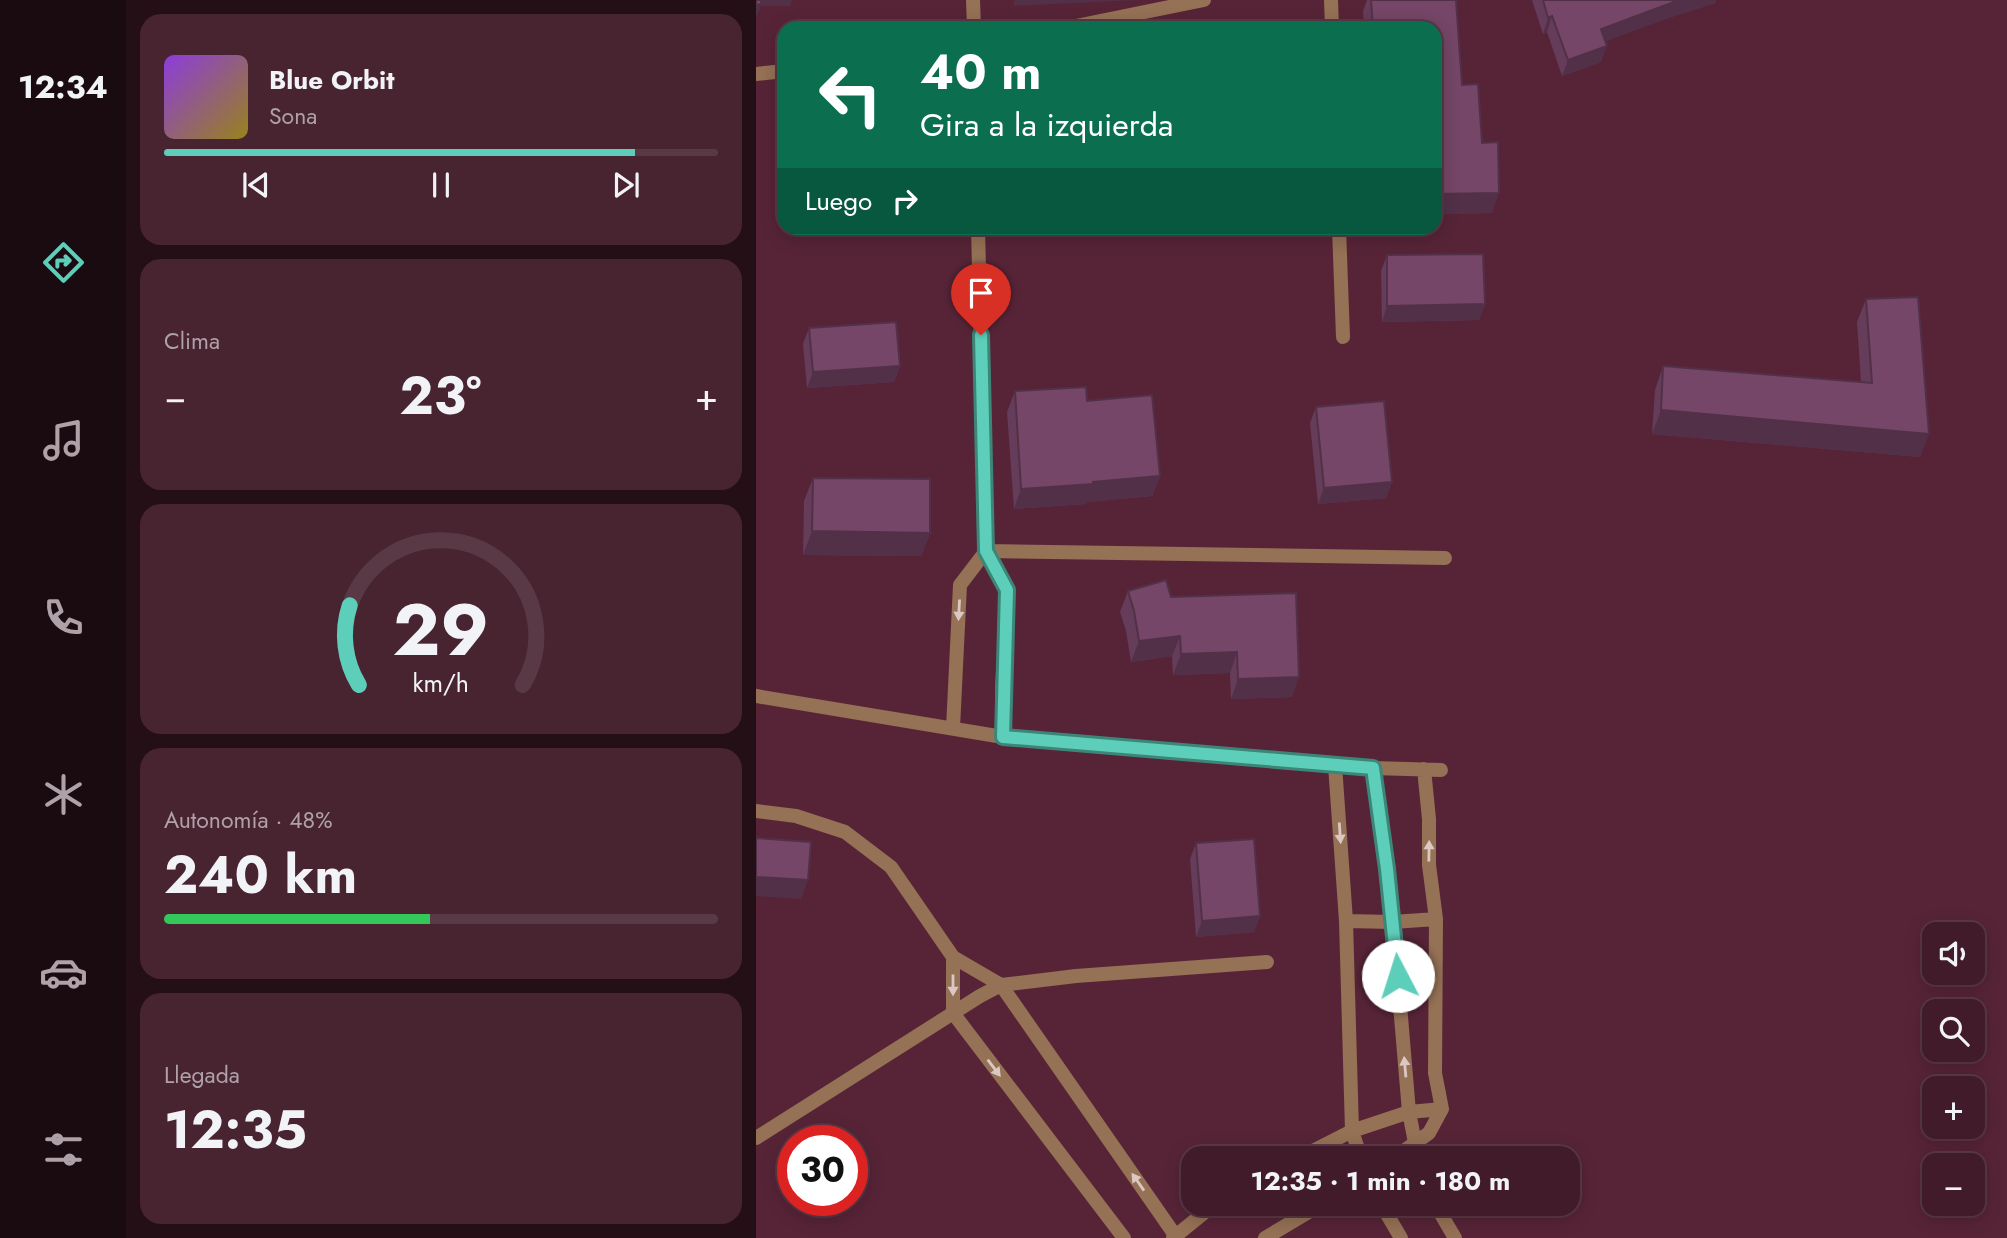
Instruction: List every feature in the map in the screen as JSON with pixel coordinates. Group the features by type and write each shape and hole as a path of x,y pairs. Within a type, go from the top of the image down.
{"street":[{"path":"973,0 974,21"},
{"path":"1100,21 1204,0"},
{"path":"1331,0 1332,21"},
{"path":"756,74 777,72"},
{"path":"978,235 986,551 1007,590 1003,737"},
{"path":"1339,235 1343,337"},
{"path":"986,551 1445,558"},
{"path":"953,728 960,585 986,551"},
{"path":"756,696 1003,737 1373,768 1441,770"},
{"path":"1335,765 1346,921 1352,1131 1357,1146"},
{"path":"1373,768 1393,922 1409,1112 1415,1146"},
{"path":"1420,1146 1442,1109 1435,1073 1436,919 1429,865 1429,819 1424,769"},
{"path":"756,811 796,816 845,832 891,867 953,957 1001,985 1175,1237 1200,1216"},
{"path":"1346,921 1436,919"},
{"path":"953,957 953,1013 1124,1238"},
{"path":"756,1138 1001,985 1076,976 1267,962"},
{"path":"1323,1146 1352,1131 1409,1112 1442,1109"},
{"path":"1265,1238 1302,1216"},
{"path":"1388,1216 1401,1238"},
{"path":"1443,1216 1455,1238"}],"building":[{"path":"1371,0 1456,0 1462,85 1478,84 1482,143 1498,142 1499,193 1442,194 1442,21 1372,21"},
{"path":"1543,0 1679,0 1601,29 1607,46 1568,60 1552,16 1548,18"},
{"path":"1483,254 1485,304 1387,306 1387,255"},
{"path":"1918,297 1929,434 1661,410 1663,366 1872,383 1866,299"},
{"path":"896,322 900,366 813,372 809,328"},
{"path":"1086,387 1087,401 1152,395 1160,476 1021,489 1015,391"},
{"path":"1384,401 1392,482 1324,488 1316,407"},
{"path":"813,478 930,479 930,533 812,531"},
{"path":"1166,580 1171,597 1296,593 1299,677 1238,679 1237,652 1181,654 1180,636 1139,641 1128,591"},
{"path":"756,838 811,842 808,880 756,877"},
{"path":"1254,839 1260,916 1202,921 1196,843"}],"route":[{"path":"981,335 986,551 1007,590 1002,692 1003,737 1373,768 1398,976"}]}
